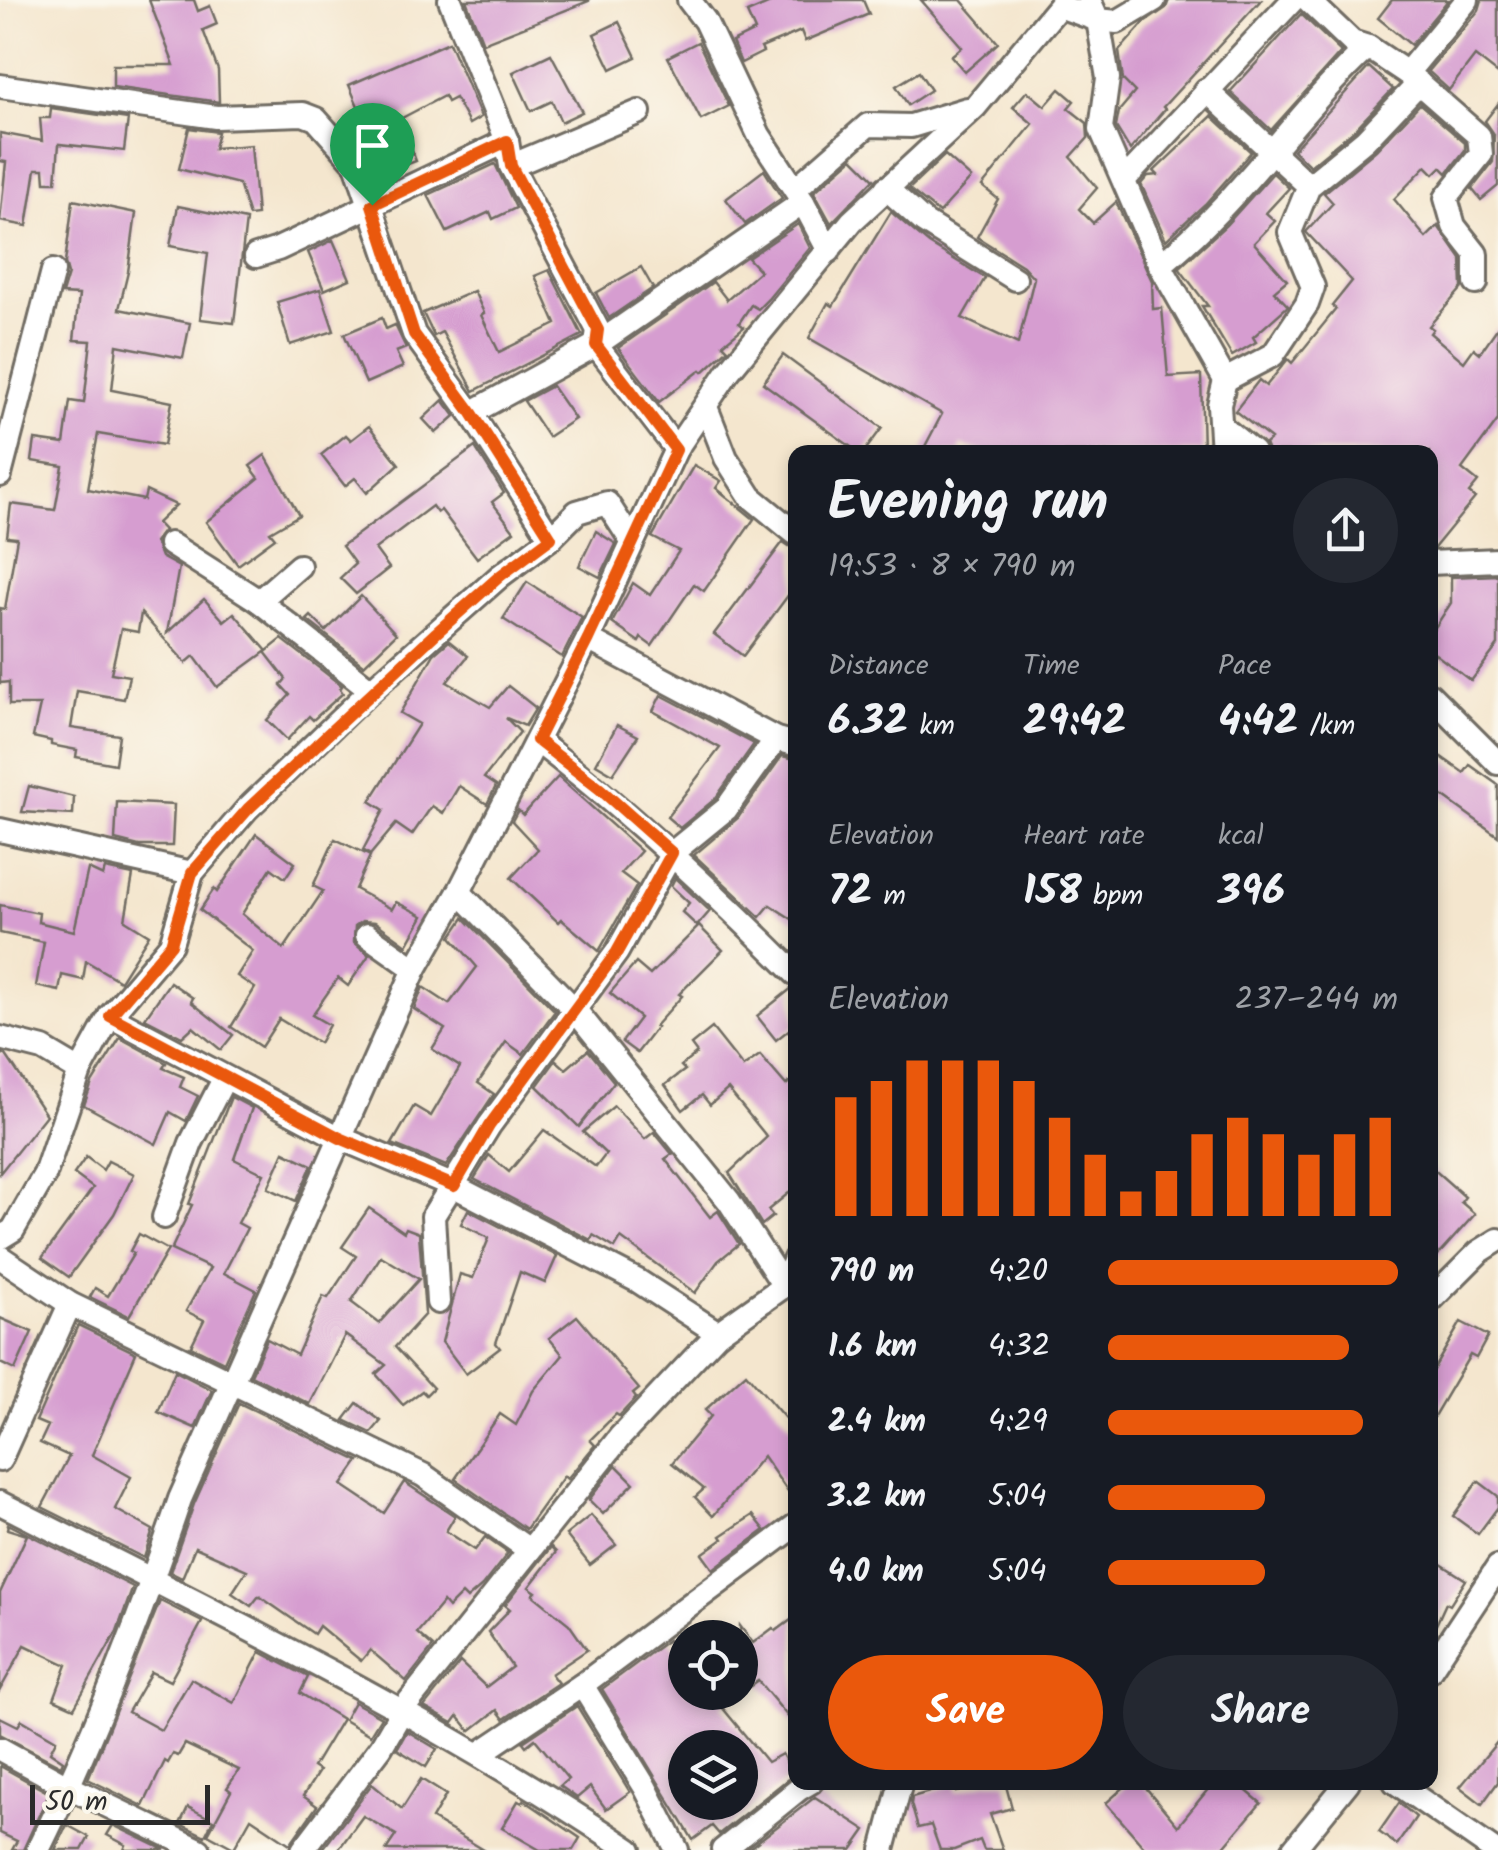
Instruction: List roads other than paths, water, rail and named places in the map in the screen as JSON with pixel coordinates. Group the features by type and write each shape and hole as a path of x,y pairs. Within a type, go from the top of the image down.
{"street":[{"path":"450,0 507,141 511,166 598,330 596,345 676,450"},
{"path":"689,0 705,21 760,135 829,251"},
{"path":"705,21 718,0"},
{"path":"38,1850 69,1787 153,1580 180,1499 415,969 459,892 588,639 676,450 728,372 852,221 975,107 1059,6 1094,10 1117,22 1154,0"},
{"path":"1125,178 1293,0"},
{"path":"1308,0 1352,42 1413,78 1480,136 1481,154 1446,198 1454,226 1476,254 1476,283"},
{"path":"1224,380 1273,354 1307,304 1313,287 1290,232 1309,186 1366,140 1467,0"},
{"path":"1094,10 1108,78 1101,129 1160,265 1224,380 1219,405 1222,445"},
{"path":"1160,265 1184,246 1368,48"},
{"path":"0,86 216,117 303,114 316,118 356,164 414,334 472,413 551,538"},
{"path":"1206,90 1309,186"},
{"path":"472,413 596,345 799,195 868,125 912,126 975,107"},
{"path":"511,166 639,112"},
{"path":"256,256 507,141"},
{"path":"886,188 924,222 1014,279"},
{"path":"0,475 53,271"},
{"path":"706,407 726,458 751,496 788,527"},
{"path":"1221,426 1244,445"},
{"path":"0,1238 13,1230 45,1174 80,1072 110,1016 171,944 192,873 248,809 372,690 577,512 607,503 632,540"},
{"path":"170,544 260,601 372,690"},
{"path":"1438,564 1498,560"},
{"path":"260,601 299,566"},
{"path":"438,1302 433,1216 489,1126 617,952 672,853 726,809 786,742 588,639"},
{"path":"1438,703 1498,763"},
{"path":"537,740 672,853 788,967"},
{"path":"0,830 192,873"},
{"path":"459,892 575,1010 729,1201 784,1286"},
{"path":"367,935 415,969"},
{"path":"110,1016 340,1138 454,1186 638,1281 718,1333"},
{"path":"0,1038 43,1049 80,1072"},
{"path":"164,1217 191,1143 224,1078"},
{"path":"1438,1293 1479,1252 1498,1240"},
{"path":"0,1257 70,1304 424,1475 529,1550"},
{"path":"303,1850 382,1747 403,1710 620,1437 718,1333 784,1286 788,1277"},
{"path":"0,1460 70,1304"},
{"path":"0,1503 403,1710 630,1850"},
{"path":"479,1754 582,1685 788,1531"},
{"path":"1438,1658 1498,1567"},
{"path":"582,1685 645,1787 677,1850"},
{"path":"0,1749 199,1850"},
{"path":"722,1850 796,1790"},
{"path":"883,1850 899,1790"},
{"path":"1293,1850 1342,1790"},
{"path":"1407,1790 1493,1850"}]}
